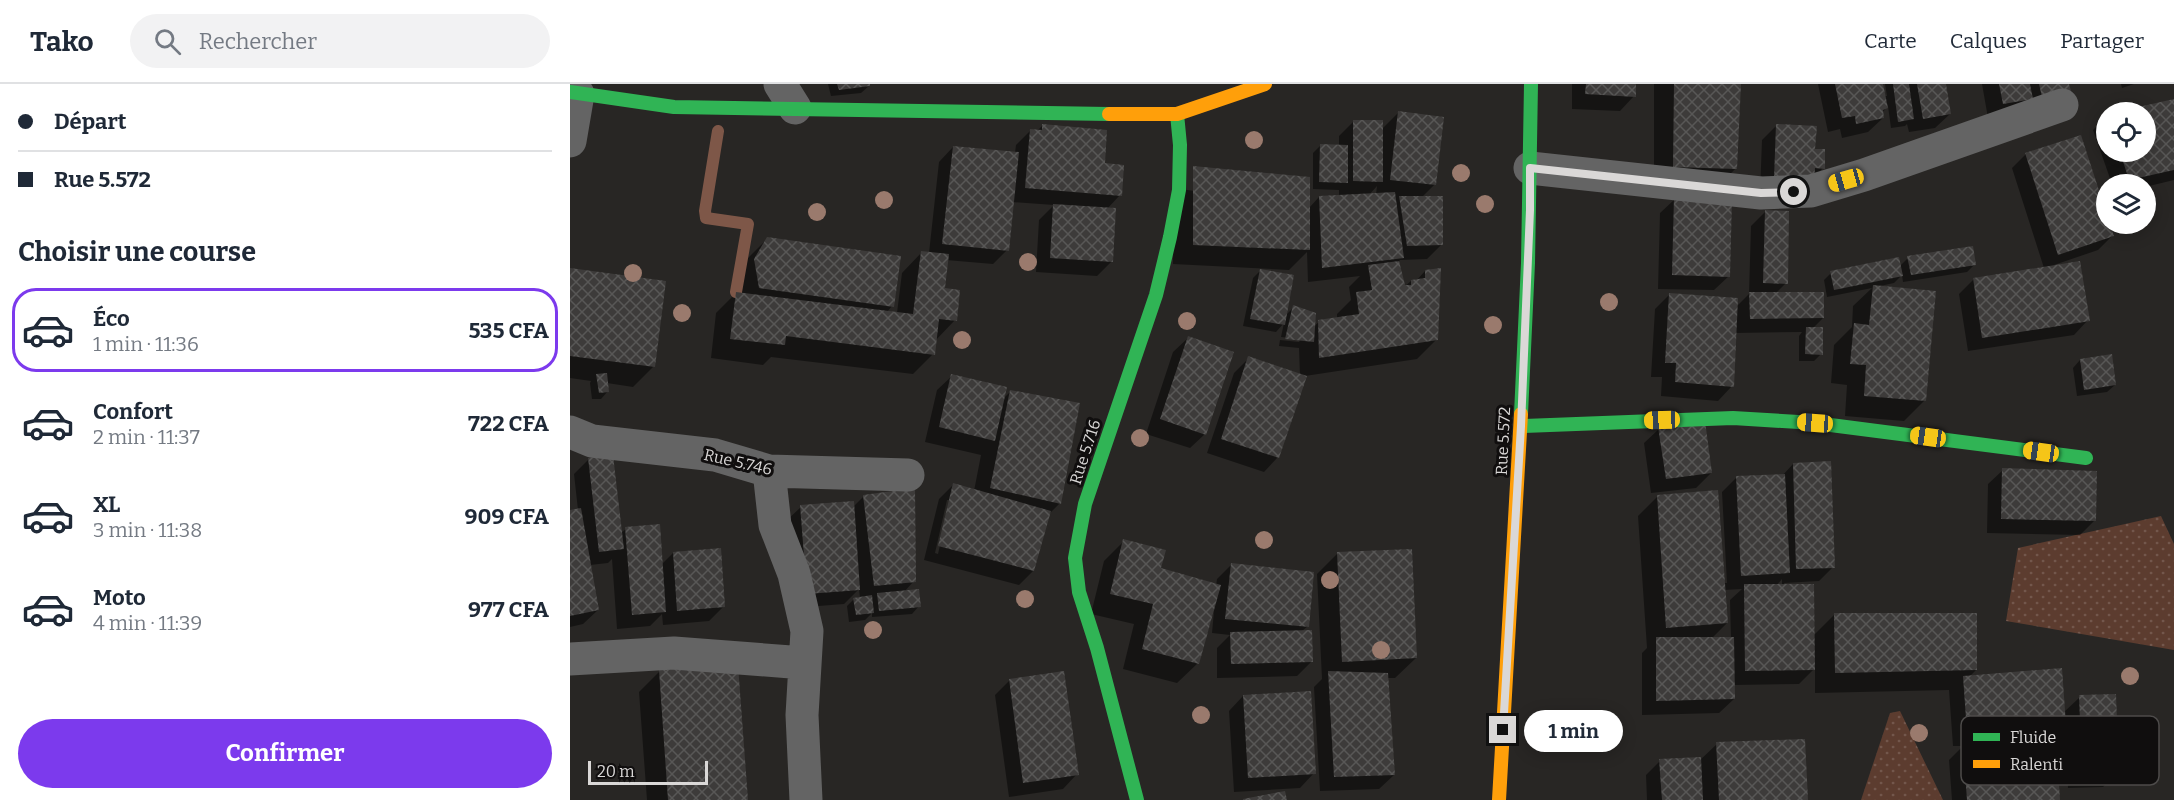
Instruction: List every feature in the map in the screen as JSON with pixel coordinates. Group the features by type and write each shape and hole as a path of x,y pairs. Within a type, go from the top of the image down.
{"street":[{"path":"570,141 574,93 674,107 788,96 1004,111 1177,114 1265,84"},
{"name":"Rue 5.572","path":"1498,800 1521,426 1530,210 1531,84"},
{"path":"1530,168 1761,193 1810,191 1864,175 2062,105"},
{"name":"Rue 5.716","path":"1137,800 1097,648 1079,592 1075,558 1085,504 1156,295 1170,237 1179,190 1180,145 1177,114"},
{"path":"1521,426 1733,418 1815,423 2086,458"},
{"name":"Rue 5.746","path":"570,432 592,441 715,455 769,471 908,475"},
{"path":"769,471 775,525 794,574 807,631 802,715 806,800"},
{"path":"570,659 674,653 804,663"}],"shaded area":[{"path":"2161,516 2174,544 2174,650 2006,621 2018,548"},
{"path":"1900,711 1943,800 1861,800 1890,713"}],"building":[{"path":"837,84 870,84 870,86 839,90"},
{"path":"1586,84 1636,84 1636,97 1585,94"},
{"path":"1674,84 1741,84 1737,169 1673,167"},
{"path":"1835,84 1883,84 1888,108 1883,110 1884,118 1856,124 1855,116 1842,118"},
{"path":"1893,84 1909,84 1914,119 1898,122"},
{"path":"1917,84 1946,84 1951,114 1923,119"},
{"path":"1999,84 2030,84 2033,99 2003,104"},
{"path":"2039,84 2069,84 2071,91 2042,97"},
{"path":"2174,99 2174,170 2156,174 2127,174 2123,162 2156,162 2156,103"},
{"path":"1398,111 1444,117 1436,185 1390,180"},
{"path":"1353,120 1383,120 1383,182 1353,181"},
{"path":"1042,124 1107,130 1105,163 1124,165 1122,196 1025,188 1030,129 1042,130"},
{"path":"1776,124 1817,126 1815,149 1825,149 1825,169 1815,168 1814,181 1774,179"},
{"path":"2081,135 2096,181 2096,234 2113,234 2114,236 2058,255 2025,153"},
{"path":"1320,144 1348,145 1348,183 1319,182"},
{"path":"953,146 1019,152 1009,251 942,244"},
{"path":"1193,166 1310,177 1310,250 1193,245"},
{"path":"1395,192 1404,258 1322,268 1319,196"},
{"path":"1399,196 1443,196 1443,245 1407,246"},
{"path":"1674,197 1732,199 1730,277 1672,275"},
{"path":"1053,204 1116,208 1113,262 1050,258"},
{"path":"1765,210 1789,211 1788,284 1763,283"},
{"path":"767,237 901,256 894,307 759,288 754,259"},
{"path":"1973,246 1976,265 1911,275 1907,256"},
{"path":"921,251 949,254 945,288 960,290 957,321 939,319 935,355 786,336 785,345 730,339 736,292 913,314"},
{"path":"1899,257 1903,276 1834,290 1830,271"},
{"path":"1399,261 1405,285 1411,285 1411,280 1425,278 1425,270 1441,268 1438,340 1319,358 1318,320 1359,314 1356,292 1372,290 1368,265"},
{"path":"2080,261 2090,321 1982,338 1973,278"},
{"path":"570,268 666,281 655,367 570,356"},
{"path":"1260,269 1294,275 1285,325 1250,319"},
{"path":"1873,285 1936,291 1926,401 1864,396 1866,365 1850,364 1854,323 1869,325"},
{"path":"1749,292 1824,292 1824,318 1750,319"},
{"path":"1669,293 1738,298 1734,387 1675,382 1676,363 1665,363"},
{"path":"1293,305 1316,313 1314,342 1285,339"},
{"path":"1806,327 1823,327 1823,355 1805,354"},
{"path":"1188,336 1234,352 1206,435 1160,419"},
{"path":"2112,354 2116,385 2084,390 2080,359"},
{"path":"1248,356 1307,376 1279,458 1221,439"},
{"path":"607,373 609,392 599,393 596,374"},
{"path":"951,374 1007,387 995,441 939,427"},
{"path":"1010,390 1080,403 1061,504 990,488"},
{"path":"1705,421 1712,473 1666,479 1658,427"},
{"path":"613,455 624,549 599,552 588,458"},
{"path":"1831,461 1835,568 1796,569 1793,463"},
{"path":"2002,468 2097,471 2096,521 2001,519"},
{"path":"1785,474 1790,573 1741,576 1736,476"},
{"path":"953,483 1051,511 1034,571 938,546"},
{"path":"915,488 916,582 874,586 863,495"},
{"path":"1718,490 1728,623 1666,628 1657,495"},
{"path":"854,501 860,590 807,594 800,505"},
{"path":"581,508 599,610 570,616 570,510"},
{"path":"660,524 666,612 632,615 625,527"},
{"path":"1123,539 1166,550 1161,568 1221,585 1199,664 1142,649 1153,604 1110,594"},
{"path":"721,548 725,607 677,611 673,552"},
{"path":"1412,549 1417,658 1342,662 1337,552"},
{"path":"1231,563 1314,572 1309,627 1225,619"},
{"path":"1744,584 1814,584 1815,670 1745,671"},
{"path":"919,589 921,607 879,611 877,593"},
{"path":"872,595 874,613 856,615 853,598"},
{"path":"1834,613 1977,613 1977,670 1835,673"},
{"path":"1312,630 1313,662 1231,664 1230,632"},
{"path":"1656,637 1734,637 1735,699 1656,701"},
{"path":"738,665 748,800 668,800 659,670"},
{"path":"2062,668 2065,716 1966,716 1963,676"},
{"path":"1064,671 1079,775 1023,783 1009,679"},
{"path":"1328,671 1388,673 1395,775 1334,777"},
{"path":"1311,691 1316,774 1248,778 1243,695"},
{"path":"2116,694 2117,716 2080,716 2079,695"},
{"path":"1805,739 1808,800 1719,800 1716,742"},
{"path":"1701,757 1703,800 1662,800 1659,759"},
{"path":"1966,785 2059,785 2060,800 1967,800"},
{"path":"1285,791 1287,800 1243,800 1243,799"}],"waterway":[{"path":"718,131 705,211 706,218 748,224 736,292"}],"traffic: fast":[{"path":"1521,414 1528,263 1531,84"},
{"path":"570,92 674,107 1109,114"},
{"path":"1137,800 1097,648 1079,592 1075,558 1085,504 1156,295 1170,237 1179,190 1180,145 1177,114"},
{"path":"1521,426 1733,418 1815,423 2086,458"}],"traffic: slow":[{"path":"1109,114 1177,114 1265,84"},
{"path":"1499,800 1521,414"}],"route":[{"path":"1503,730 1521,426 1530,168 1761,193 1794,192"}]}
